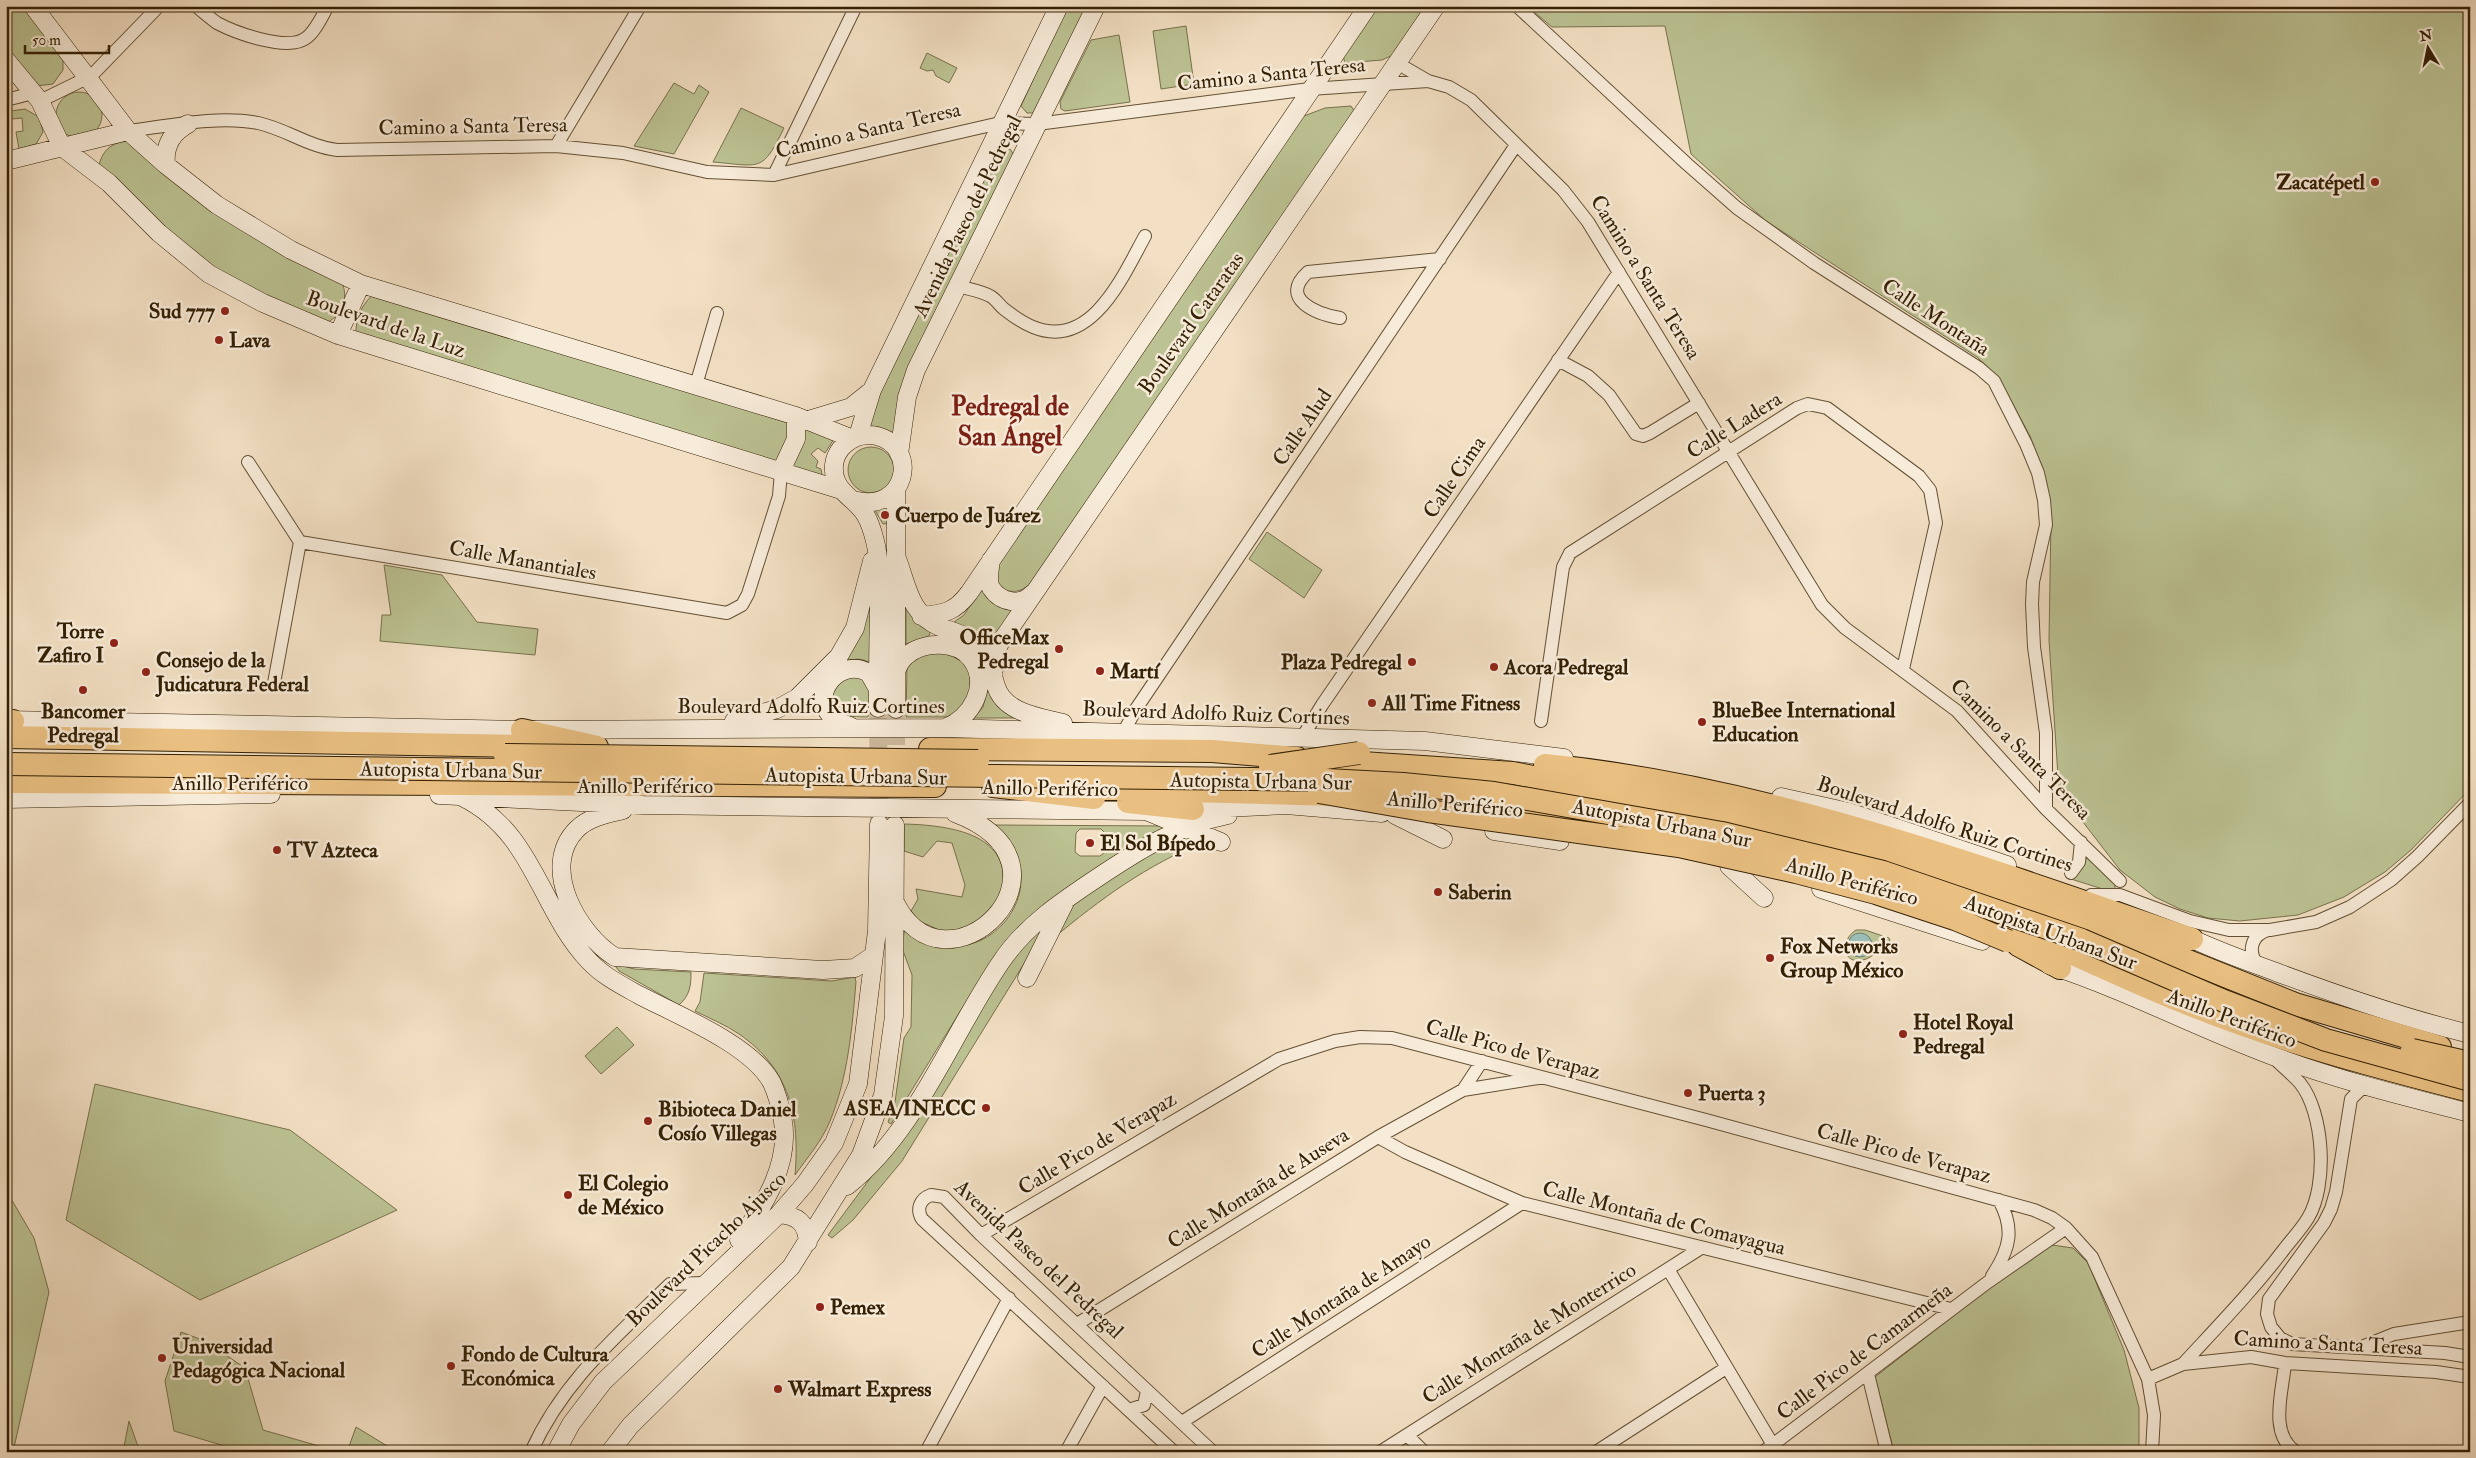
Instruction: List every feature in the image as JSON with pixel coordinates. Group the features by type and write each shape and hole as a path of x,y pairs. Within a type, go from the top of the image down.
{"highway":[{"name":"Anillo Periférico","path":"8,725 240,742 597,747 1212,751 1426,769 1513,773 1698,809 1882,851 2083,919 2295,1004 2430,1045 2470,1054"},
{"path":"240,742 304,726"},
{"path":"522,730 597,747"},
{"name":"Autopista Urbana Sur","path":"6,752 538,755 1262,773 1494,793 1722,833 1873,870 2082,940 2224,1001 2326,1040 2470,1080"},
{"path":"1262,773 1359,753 1427,755 1548,766 1656,781 1799,812 1959,858 2192,939"},
{"name":"Autopista Urbana Sur","path":"6,764 1262,773 1382,770 1520,783 1738,825 1892,863 2142,950 2295,1014 2400,1047 2470,1063"},
{"path":"1262,773 1428,811 1679,846 1796,872 1876,893 1955,919 2032,952 2060,968"},
{"name":"Anillo Periférico","path":"6,782 591,786 993,786 1437,799 1553,814 1766,857 1970,913 2023,932 2184,1003 2291,1040 2406,1075 2470,1091"},
{"path":"507,797 591,786"},
{"path":"993,786 1189,818"},
{"path":"1801,882 1970,913"}],"main road":[{"name":"Boulevard de la Luz","path":"33,6 128,131 166,165 217,205 264,235 361,284 802,418 855,438"},
{"name":"Avenida Paseo del Pedregal","path":"855,438 872,390 1000,123 1059,6"},
{"name":"Avenida Paseo del Pedregal","path":"899,454 905,406 911,383 1096,6"},
{"name":"Boulevard Cataratas","path":"921,616 943,614 960,605 1368,6"},
{"name":"Boulevard Cataratas","path":"994,670 995,654 1000,643 1436,6"},
{"name":"Boulevard de la Luz","path":"6,60 36,97 62,147 90,168 159,233 209,274 262,303 338,335 782,471 847,495"},
{"path":"166,165 166,152 170,139 188,124"},
{"name":"Camino a Santa Teresa","path":"6,161 128,131"},
{"path":"338,335 361,284"},
{"path":"782,471 796,439 802,418 851,407 872,390"},
{"path":"878,708 879,576 875,543 866,516 847,495 834,472 834,462 845,444 855,438 878,436 894,446 899,454 902,472 896,489 896,709"},
{"path":"847,495 865,504 877,503 888,498 896,489"},
{"path":"706,727 752,718 777,709 796,698 833,662 855,628 875,543"},
{"path":"896,556 909,596 921,616 933,624 975,642 984,651 994,670 999,693 1014,707 1042,719 1095,732"},
{"path":"991,560 988,578 992,588 1002,598 1015,603 1027,599 1036,590"},
{"path":"896,672 904,657 913,650 927,646 956,648 972,661 978,678 976,700 964,716 944,728"},
{"path":"865,729 848,726 832,718 823,708 823,696 835,677 847,669 860,669 870,673 878,689"},
{"name":"Boulevard Adolfo Ruiz Cortines","path":"8,725 304,726 522,730 706,727 944,728 1434,742 1644,768 1848,812 1967,850 2154,919 2192,939 2258,965 2378,1008 2470,1034"},
{"path":"6,799 315,793 457,795 643,805 1146,811 1189,818 1286,805 1447,821 1541,838 1688,857 1801,882 2060,968 2272,1056 2375,1090 2470,1113"},
{"path":"457,795 482,807 498,821 518,844 575,946 591,964 612,980 736,1046 760,1066 772,1083 779,1100 785,1128 783,1156 770,1191 753,1221 708,1279"},
{"path":"643,805 592,819 578,828 566,846 562,870 564,886 570,904 590,938 604,950 615,957 824,970 855,968 874,955"},
{"path":"894,900 899,910 914,927 930,936 949,939 966,936 981,930 995,919 1005,905 1010,891 1011,874 1010,861 1004,846 978,823 943,809"},
{"path":"1396,815 1443,839"},
{"path":"1189,818 1221,842"},
{"path":"839,1192 867,1170 907,1118 1005,956 1036,922 1068,897 1189,818"},
{"name":"Boulevard Picacho Ajusco","path":"556,1452 572,1424 603,1382 708,1279 779,1214 805,1184 834,1143 858,1084 874,955 887,824 894,900 894,1016 883,1095 861,1154 808,1242 785,1273 630,1426 610,1452"},
{"path":"1541,838 1565,854"},
{"path":"1729,866 1764,898"},
{"path":"1027,978 1068,897"},
{"path":"779,1214 800,1219 806,1226 808,1242"}],"street":[{"path":"6,100 36,97 87,78 159,6"},
{"path":"196,6 215,22 231,29 290,44 300,42 309,37 328,6"},
{"path":"556,146 640,6"},
{"path":"774,175 856,6"},
{"name":"Calle Montaña","path":"1517,6 1693,170 1737,208 1814,263 1979,368 1994,381 2033,458 2044,500 2046,525 2033,582 2032,604 2034,647 2046,733 2046,810"},
{"path":"1397,63 1428,81"},
{"name":"Camino a Santa Teresa","path":"128,131 237,120 257,123 317,146 337,150 556,146 623,153 707,172 774,175 1000,123 1038,124 1310,89 1428,81 1449,87 1471,100 1576,206 1599,238 1822,605 1845,628 1903,669 1957,711 2046,810 2120,881"},
{"name":"Calle Alud","path":"1123,733 1142,700 1516,145"},
{"path":"958,286 989,295 1017,319 1034,328 1052,332 1068,331 1090,320 1107,299 1145,236"},
{"path":"1340,318 1321,315 1310,310 1299,298 1300,283 1308,272 1440,259"},
{"name":"Calle Cima","path":"1302,738 1322,705 1619,272"},
{"path":"696,386 717,313"},
{"path":"1558,360 1588,376 1609,395 1631,430 1636,434 1643,436 1650,434 1699,403"},
{"name":"Calle Ladera","path":"1541,721 1566,559 1575,549 1797,408 1816,404 1827,408 1919,476 1930,490 1936,523 1903,669"},
{"path":"248,462 300,542 274,683"},
{"name":"Calle Manantiales","path":"300,542 727,613 742,605 748,594 779,496 782,471"},
{"path":"2091,895 2120,895 2190,921 2216,928 2242,931 2270,930 2316,922 2350,907 2404,869 2470,803"},
{"path":"2071,873 2079,862 2081,842"},
{"path":"2258,965 2252,956 2252,944 2257,936 2270,930"},
{"name":"Calle Pico de Verapaz","path":"982,1235 1279,1059 1335,1041 1360,1037 1392,1038 1999,1200 2034,1210 2052,1218 2066,1228 2092,1257 2148,1379 2154,1415 2152,1452"},
{"name":"Camino a Santa Teresa","path":"2183,1364 2274,1263 2309,1217 2316,1199 2321,1174 2319,1139 2313,1108 2301,1084 2272,1056"},
{"name":"Calle Montaña de Auseva","path":"1463,1090 1482,1061"},
{"name":"Calle Montaña de Auseva","path":"1077,1324 1378,1137 1463,1090 1542,1077"},
{"name":"Camino a Santa Teresa","path":"2375,1090 2361,1089 2351,1099 2336,1192 2331,1209 2324,1223 2287,1277 2269,1299 2267,1306 2268,1321 2275,1333 2292,1344 2359,1347 2470,1357"},
{"name":"Calle Montaña de Comayagua","path":"1378,1137 1405,1152 1522,1203 1951,1309"},
{"name":"Avenida Paseo del Pedregal","path":"1174,1452 922,1219 919,1211 921,1203 926,1196 940,1195 1213,1452"},
{"name":"Calle Pico de Camarmeña","path":"1988,1282 2009,1244 2008,1222 1999,1200"},
{"name":"Calle Montaña de Amayo","path":"1182,1422 1522,1203"},
{"name":"Calle Pico de Camarmeña","path":"1768,1448 1868,1374 1951,1309 2066,1228"},
{"name":"Calle Montaña de Monterrico","path":"1380,1452 1701,1248"},
{"path":"2274,1263 2287,1277"},
{"path":"1668,1269 1726,1368 1768,1448"},
{"path":"531,1452 566,1389 602,1348 670,1284 708,1279"},
{"path":"926,1452 1009,1298"},
{"path":"2359,1347 2394,1334 2470,1322"},
{"name":"Camino a Santa Teresa","path":"2148,1379 2183,1364 2251,1357 2285,1363 2436,1372 2470,1377"},
{"path":"2285,1363 2280,1428 2284,1440 2296,1452"},
{"path":"1596,1452 1726,1368"},
{"path":"1868,1374 1887,1452"},
{"path":"1066,1452 1103,1386"},
{"path":"1129,1410 1144,1405 1147,1391"},
{"path":"1146,1425 1150,1410 1163,1404"},
{"path":"1407,1435 1424,1452"}],"green space":[{"path":"6,6 22,6 63,59 63,70 53,84 36,86 6,55"},
{"path":"1067,6 1088,6 1034,113 1027,113 1021,106"},
{"path":"1378,6 1429,6 1395,54 1382,60 1345,63 1343,56"},
{"path":"1527,6 2470,6 2470,789 2411,850 2385,872 2344,897 2298,915 2240,921 2208,918 2180,909 2155,897 2120,870 2059,791 2049,640 2051,519 2043,470 2030,436 2007,393 1993,372 1977,357 1766,221 1691,154 1665,26 1552,27"},
{"path":"1186,26 1194,84 1161,89 1153,31"},
{"path":"1119,35 1130,102 1065,111 1061,109 1060,102 1091,40"},
{"path":"927,53 957,68 949,83 936,76 933,70 927,71 920,68"},
{"path":"674,83 694,94 699,85 709,92 674,154 634,146"},
{"path":"74,92 84,92 96,98 101,106 101,124 96,132 88,137 74,138 66,135 59,128 56,120 56,110 59,102 66,95"},
{"path":"1351,106 1355,112 1032,583 1024,589 1016,591 1008,591 998,586 995,564 1296,119 1325,108"},
{"path":"741,108 784,128 777,143 765,160 758,163 741,165 713,162"},
{"path":"25,109 39,117 43,132 36,144 19,149 16,132 23,131 22,118 12,119 10,111"},
{"path":"131,141 342,282 345,295 344,301 335,317 324,324 228,277 192,252 99,166 103,155 110,147 114,144"},
{"path":"1000,147 1010,149 1014,155 894,433 879,427 863,426"},
{"path":"376,292 788,423 789,438 776,464 356,336 360,311"},
{"path":"802,427 834,439 825,453 818,448 811,454 818,461 816,467 821,469 823,480 787,469"},
{"path":"871,447 884,451 890,457 894,470 890,483 884,489 871,493 858,489 852,483 848,470 852,457 858,451"},
{"path":"887,505 892,523 883,524 874,509"},
{"path":"1267,532 1322,570 1304,598 1249,559"},
{"path":"384,565 442,575 477,622 538,629 535,655 380,641 382,615 391,615"},
{"path":"982,587 1013,609 998,630 989,638 976,634 954,622 964,615"},
{"path":"906,599 931,630 929,636 906,644"},
{"path":"868,611 873,611 871,664 856,659 840,665"},
{"path":"931,651 952,656 964,664 970,676 969,697 951,717 906,717 907,666 914,659"},
{"path":"851,674 871,683 868,717 856,717 837,712 831,703 838,686"},
{"path":"818,690 819,713 784,714 803,703"},
{"path":"991,691 1016,718 974,718 983,707 987,692"},
{"path":"904,824 934,826 966,833 992,849 1000,861 1004,890 1001,900 986,922 946,933 919,921 911,911 918,899 916,889 962,897 965,885 952,843 937,841 923,857 904,851"},
{"path":"993,825 1169,826 985,971 891,1124 888,1122 895,1102 904,1038 911,1027 912,975 902,948 905,926 941,945 964,946 980,941 995,932 1006,920 1015,905 1020,889 1021,872 1014,851","holes":["1080,829 1101,829 1105,833 1105,852 1100,856 1080,856 1075,852 1076,833"]},
{"path":"1193,833 1207,840 1163,861 1125,884 1088,910 1051,940 1070,903 1155,851"},
{"path":"2086,855 2115,884 2115,890 2109,891 2071,879 2082,869"},
{"path":"1056,912 902,1161 853,1220 832,1238 828,1235 906,1130 1008,964"},
{"path":"1856,930 1865,930 1889,938 1890,941 1870,957 1856,961 1848,956 1845,946 1847,940"},
{"path":"613,963 634,969 691,972 691,982 686,998 679,1005 619,971"},
{"path":"704,973 832,981 855,977 851,1035 845,1070 836,1104 823,1135 795,1175 796,1133 788,1096 770,1063 756,1048 739,1034 695,1011 700,1002"},
{"path":"617,1027 634,1045 601,1074 585,1056"},
{"path":"95,1084 290,1130 397,1210 200,1300 66,1220"},
{"path":"6,1190 34,1238 49,1292 13,1452 6,1452"},
{"path":"2052,1245 2073,1248 2088,1263 2124,1350 2139,1408 2139,1452 1894,1452 1875,1377 2038,1250"},
{"path":"181,1332 205,1341 245,1368 263,1430 340,1452 228,1452 225,1446 174,1431 165,1381"},
{"path":"129,1421 140,1452 123,1452"},
{"path":"356,1427 397,1452 347,1452"}],"water":[{"path":"1860,933 1869,936 1872,945 1869,954 1860,957 1851,954 1848,945 1851,936"}],"tunnel":[{"path":"878,708 879,823"},
{"path":"896,713 896,772"}],"place":[{"name":"Zacatépetl","path":"2375,182"},
{"name":"Sud 777","path":"225,311"},
{"name":"Lava","path":"219,340"},
{"name":"Cuerpo de Juárez","path":"885,515"},
{"name":"Torre Zafiro I","path":"114,643"},
{"name":"OfficeMax Pedregal","path":"1059,649"},
{"name":"Plaza Pedregal","path":"1412,662"},
{"name":"Acora Pedregal","path":"1494,667"},
{"name":"Martí","path":"1100,671"},
{"name":"Consejo de la Judicatura Federal","path":"146,672"},
{"name":"Bancomer Pedregal","path":"83,690"},
{"name":"All Time Fitness","path":"1372,703"},
{"name":"BlueBee International Education","path":"1702,722"},
{"name":"El Sol Bípedo","path":"1090,843"},
{"name":"TV Azteca","path":"277,850"},
{"name":"Saberin","path":"1438,892"},
{"name":"Fox Networks Group México","path":"1770,958"},
{"name":"Hotel Royal Pedregal","path":"1903,1034"},
{"name":"Puerta 3","path":"1688,1093"},
{"name":"ASEA/INECC","path":"986,1108"},
{"name":"Bibioteca Daniel Cosío Villegas","path":"648,1121"},
{"name":"El Colegio de México","path":"568,1195"},
{"name":"Pemex","path":"820,1307"},
{"name":"Universidad Pedagógica Nacional","path":"162,1358"},
{"name":"Fondo de Cultura Económica","path":"451,1366"},
{"name":"Walmart Express","path":"778,1389"}],"district":[{"name":"Pedregal de San Ángel","path":"1010,421"}]}
